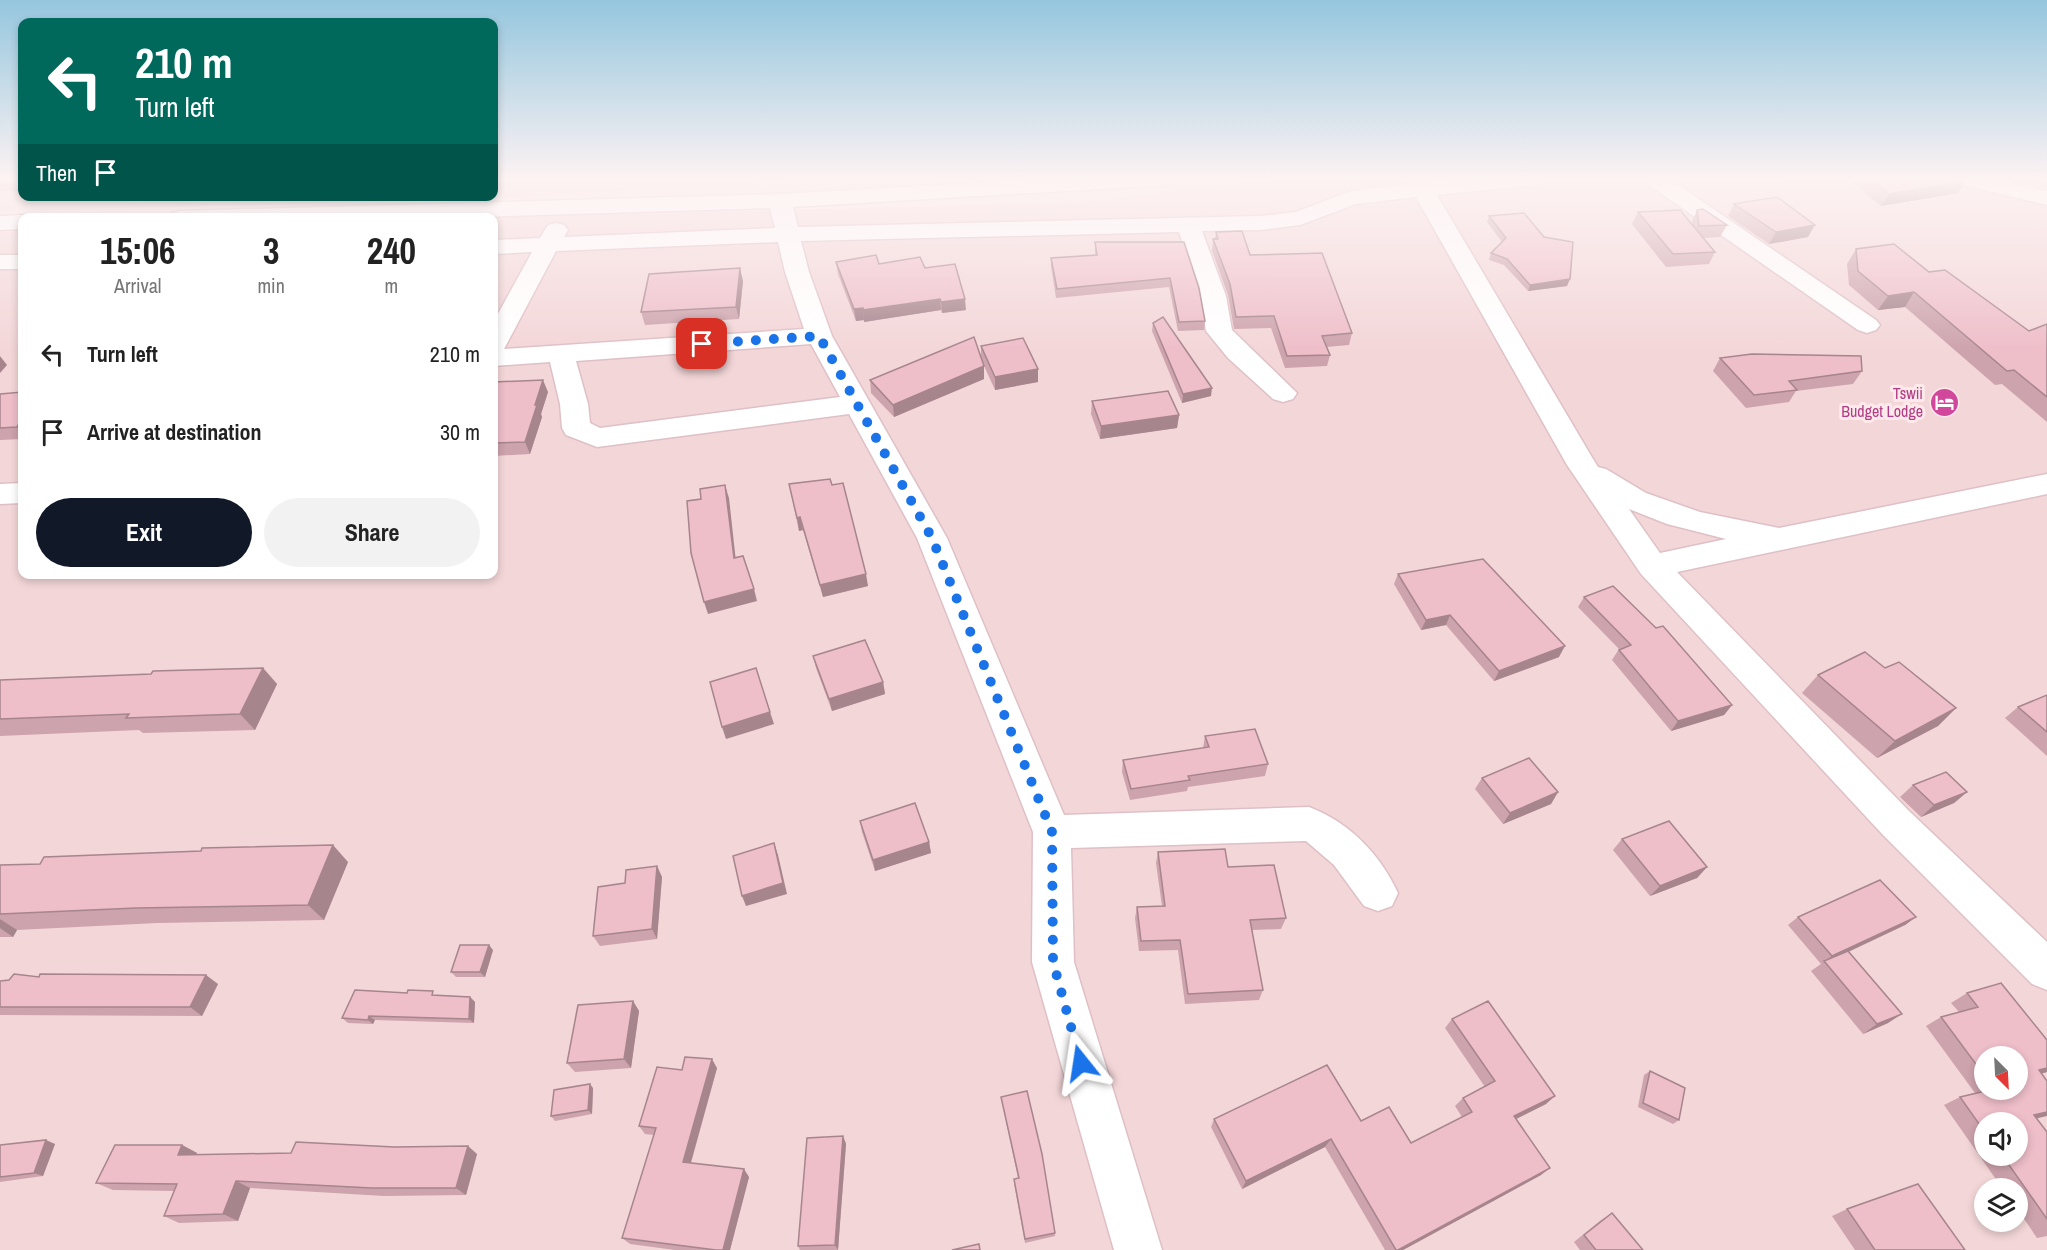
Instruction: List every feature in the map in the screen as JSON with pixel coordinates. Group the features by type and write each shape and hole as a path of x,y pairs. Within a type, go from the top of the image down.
{"street":[{"path":"498,336 552,236"},
{"path":"498,247 733,236"},
{"path":"790,236 797,272 819,336 932,538 1052,832 1053,962 1138,1250"},
{"path":"1192,236 1213,296 1219,331 1238,352 1283,393"},
{"path":"1449,236 1582,465 1652,566 1896,823 2047,970"},
{"path":"1739,236 1867,325"},
{"path":"0,262 18,262"},
{"path":"498,358 819,336"},
{"path":"561,354 574,404 576,428 597,438 857,404"},
{"path":"1582,465 1616,491 1673,516 1783,539"},
{"path":"1652,566 2047,484"},
{"path":"0,494 18,493"},
{"path":"1052,832 1309,824 1334,836 1378,893"}],"shaded area":[{"path":"0,236 18,236 18,579 498,579 498,236 2047,236 2047,1250 0,1250"}],"building":[{"path":"1217,236 1244,236 1250,255 1322,253 1352,333 1322,336 1330,355 1287,356 1274,316 1236,317 1230,284 1213,239 1218,239"},
{"path":"1505,236 1543,236 1573,242 1570,279 1530,285 1507,259 1491,253 1506,238"},
{"path":"1658,236 1702,236 1715,252 1673,254"},
{"path":"1095,242 1184,242 1199,288 1205,321 1179,322 1170,278 1057,289 1051,258 1097,255"},
{"path":"1894,244 1929,272 1945,270 2029,331 2047,324 2047,397 2014,370 2007,371 1914,292 1888,296 1858,271 1856,249"},
{"path":"876,255 879,264 920,257 925,268 955,264 965,299 941,302 940,299 863,310 863,308 854,309 836,262"},
{"path":"740,268 736,307 641,312 649,274"},
{"path":"1163,317 1212,388 1183,394 1153,323"},
{"path":"974,337 984,366 893,405 870,380"},
{"path":"1023,338 1038,369 995,377 981,346"},
{"path":"1752,354 1861,356 1862,371 1789,381 1797,390 1754,395 1720,358"},
{"path":"543,380 525,442 498,443 498,382"},
{"path":"1168,391 1179,415 1101,426 1092,401"},
{"path":"18,392 17,427 0,428 0,394"},
{"path":"830,479 832,485 843,483 866,574 820,585 800,517 797,518 789,484"},
{"path":"725,485 734,558 743,556 754,589 704,602 691,553 687,501 701,499 700,489"},
{"path":"1483,559 1565,646 1499,671 1450,615 1426,620 1398,574"},
{"path":"1613,586 1656,628 1663,626 1732,705 1678,721 1619,650 1631,645 1584,597"},
{"path":"865,640 883,682 829,699 813,656"},
{"path":"1865,652 1885,668 1899,662 1956,708 1895,741 1818,675"},
{"path":"263,668 240,714 126,718 129,714 0,719 0,680 151,674 153,671"},
{"path":"756,668 770,712 722,727 710,682"},
{"path":"2047,695 2047,732 2018,707"},
{"path":"1255,729 1268,764 1188,776 1190,780 1131,789 1123,760 1209,747 1205,736"},
{"path":"1529,758 1558,792 1510,813 1482,778"},
{"path":"1946,772 1967,792 1934,805 1913,785"},
{"path":"915,803 929,842 873,860 860,821"},
{"path":"1669,821 1707,867 1660,886 1622,839"},
{"path":"774,843 783,883 742,896 733,856"},
{"path":"333,845 308,905 136,908 0,914 0,865 40,864 44,857 201,851 202,848"},
{"path":"1225,849 1228,867 1274,865 1286,918 1250,920 1263,990 1188,994 1180,940 1141,941 1137,907 1165,906 1158,852"},
{"path":"657,866 652,929 593,936 598,887 625,883 626,870"},
{"path":"1880,880 1916,917 1832,956 1798,917"},
{"path":"460,945 489,945 480,972 451,972"},
{"path":"1848,951 1902,1014 1877,1024 1824,961"},
{"path":"14,974 39,977 40,974 206,975 190,1007 0,1007 0,981 9,980"},
{"path":"2001,983 2047,1040 2047,1068 2039,1070 2047,1081 2047,1112 2034,1115 2047,1132 2047,1219 2028,1192 2028,1178 2018,1178 2010,1166 2028,1166 2028,1112 1974,1112 1974,1117 1960,1097 1974,1094 1974,1100 2028,1100 2028,1046 1974,1046 1974,1062 1941,1017 1978,1007 1967,993"},
{"path":"355,990 407,993 408,990 433,991 432,995 470,997 469,1019 369,1016 368,1020 342,1018"},
{"path":"633,1001 624,1059 567,1063 578,1005"},
{"path":"1488,1001 1555,1096 1514,1116 1550,1168 1398,1250 1331,1139 1246,1181 1214,1119 1327,1065 1361,1121 1389,1107 1411,1143 1472,1112 1463,1098 1495,1081 1452,1019"},
{"path":"685,1057 712,1059 683,1162 744,1169 723,1250 622,1238 656,1128 639,1126 657,1067 682,1070"},
{"path":"1650,1071 1685,1088 1679,1120 1643,1103"},
{"path":"590,1084 588,1110 551,1116 554,1090"},
{"path":"1027,1091 1042,1154 1055,1233 1025,1239 1014,1179 1019,1178 1001,1097"},
{"path":"843,1136 835,1245 798,1246 807,1138"},
{"path":"46,1140 34,1173 0,1177 0,1145"},
{"path":"296,1142 394,1147 468,1146 456,1188 372,1188 236,1181 223,1214 164,1216 177,1184 96,1183 115,1145 182,1145 178,1155 291,1153"},
{"path":"1918,1184 1965,1250 1875,1250 1847,1209"},
{"path":"1612,1213 1643,1250 1596,1250 1584,1235"},
{"path":"979,1244 980,1250 952,1250"}],"place":[{"name":"Tswii Budget Lodge","path":"1944,402"}],"route":[{"path":"702,344 819,336 932,538 1052,832 1053,962 1081,1063"}]}
